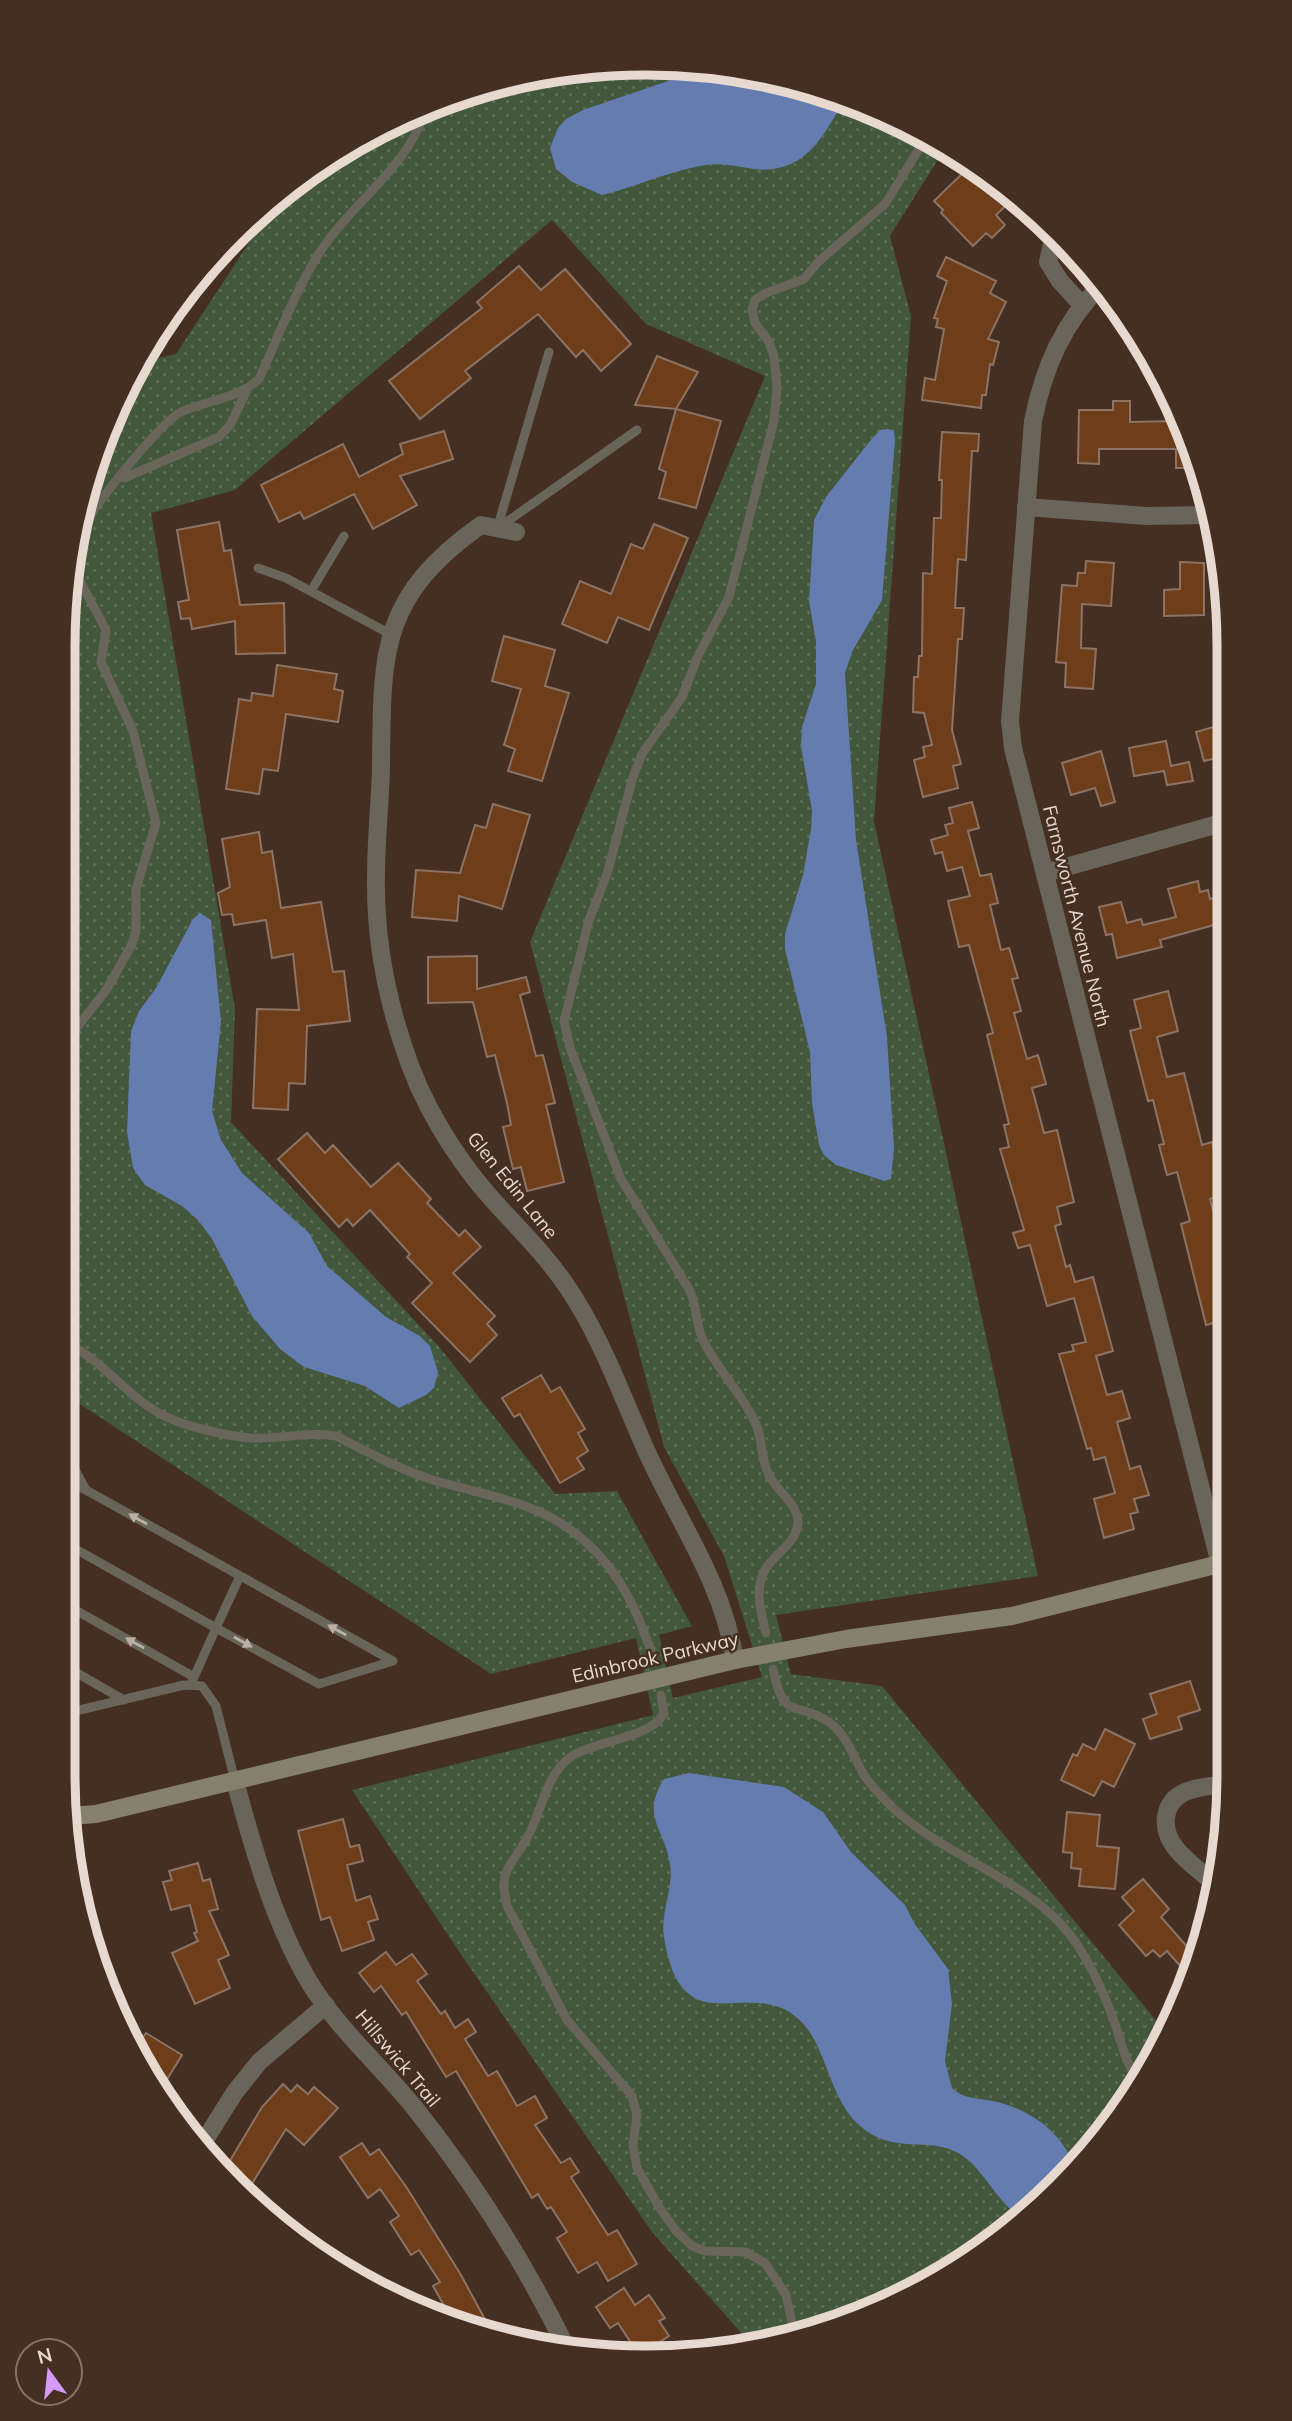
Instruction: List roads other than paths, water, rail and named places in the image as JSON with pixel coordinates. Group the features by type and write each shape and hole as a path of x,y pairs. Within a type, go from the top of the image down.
{"street":[{"path":"1052,244 1048,262 1060,281 1082,305"},
{"name":"Farnsworth Avenue North","path":"1094,293 1063,331 1040,390 1033,421 1010,721 1013,748 1217,1540"},
{"path":"1026,507 1147,516 1201,515"},
{"name":"Glen Edin Lane","path":"516,533 481,525 447,550 419,580 398,616 385,656 376,877 379,935 388,992 403,1048 454,1151 566,1285 596,1336 647,1452 709,1569 730,1629 735,1660"},
{"path":"1045,873 1217,824"},
{"name":"Edinbrook Parkway","path":"76,1816 96,1814 735,1660 846,1639 1012,1616 1217,1565"},
{"name":"Hillswick Trail","path":"235,1781 250,1838 285,1937 310,1982 413,2106 478,2192 535,2283 562,2339"},
{"path":"1207,1877 1177,1849 1167,1832 1166,1822 1171,1802 1178,1795 1198,1787 1217,1785"},
{"name":"Edinbrook Parkway","path":"77,1823 96,1814"},
{"path":"206,2138 234,2092 259,2062 327,2005"}],"lane":[{"path":"119,480 219,437 230,425 247,390 259,379 321,250 353,208 404,155 414,141 421,122"},
{"path":"765,1633 759,1601 764,1572 785,1550 794,1534 798,1522 795,1511 773,1485 763,1463 761,1437 755,1421 703,1340 697,1305 689,1289 621,1179 570,1048 564,1021 589,920 607,874 632,780 642,754 682,697 698,656 729,597 774,421 777,387 774,356 769,342 755,323 752,310 755,300 766,293 804,279 818,262 885,204 921,146"},
{"path":"497,528 549,352"},
{"path":"90,517 146,443 179,413 247,390"},
{"path":"497,528 638,430"},
{"path":"311,591 344,536"},
{"path":"258,568 286,578 392,635"},
{"path":"75,1030 107,989 132,944 136,931 136,889 156,823 133,731 101,662 106,630 79,579"},
{"path":"75,1348 86,1354 138,1402 170,1419 250,1438 320,1433 336,1436 429,1479 547,1515 577,1534 621,1582 640,1615 653,1658"},
{"path":"75,1470 86,1490"},
{"path":"75,1485 393,1661 319,1684 75,1549"},
{"path":"75,1711 192,1680 240,1576"},
{"path":"75,1610 202,1686 216,1706 235,1781"},
{"path":"773,1669 777,1690 786,1705 830,1723 848,1745 865,1777 892,1806 921,1830 1003,1879 1055,1918 1080,1951 1095,1979 1114,2021 1126,2065 1132,2073"},
{"path":"75,1672 124,1700"},
{"path":"661,1695 664,1714 660,1721 583,1750 565,1762 552,1779 527,1838 506,1871 504,1886 507,1906 567,2020 632,2096 637,2115 633,2145 637,2168 659,2207 676,2231 692,2246 705,2251 746,2252 765,2263 786,2294 793,2326"}],"water":[{"path":"683,76 757,86 839,110 809,151 786,166 753,169 720,164 707,165 602,195 572,182 556,169 550,148 558,128 566,119 583,110"},
{"path":"880,430 894,431 895,440 882,600 852,652 845,673 856,840 887,1037 894,1148 891,1179 884,1181 836,1165 824,1155 819,1145 812,1103 810,1052 785,949 785,934 803,875 811,829 812,811 801,746 802,727 816,684 816,642 809,601 814,520 826,497 870,441"},
{"path":"200,913 211,920 221,1022 212,1111 221,1140 242,1173 309,1233 327,1266 386,1317 420,1336 430,1346 438,1372 434,1388 426,1395 399,1408 365,1386 304,1367 280,1349 252,1316 212,1239 198,1220 182,1206 145,1185 133,1168 127,1132 131,1031 139,1011 156,988 193,919"},
{"path":"689,1773 784,1787 823,1812 851,1852 905,1905 914,1923 948,1969 952,2004 945,2061 952,2088 966,2096 1019,2109 1051,2130 1070,2156 1050,2179 1013,2211 976,2167 960,2154 936,2146 885,2140 860,2126 840,2099 813,2037 804,2024 792,2014 773,2005 699,2000 684,1990 672,1970 663,1928 671,1873 656,1822 654,1803 664,1779"}]}
